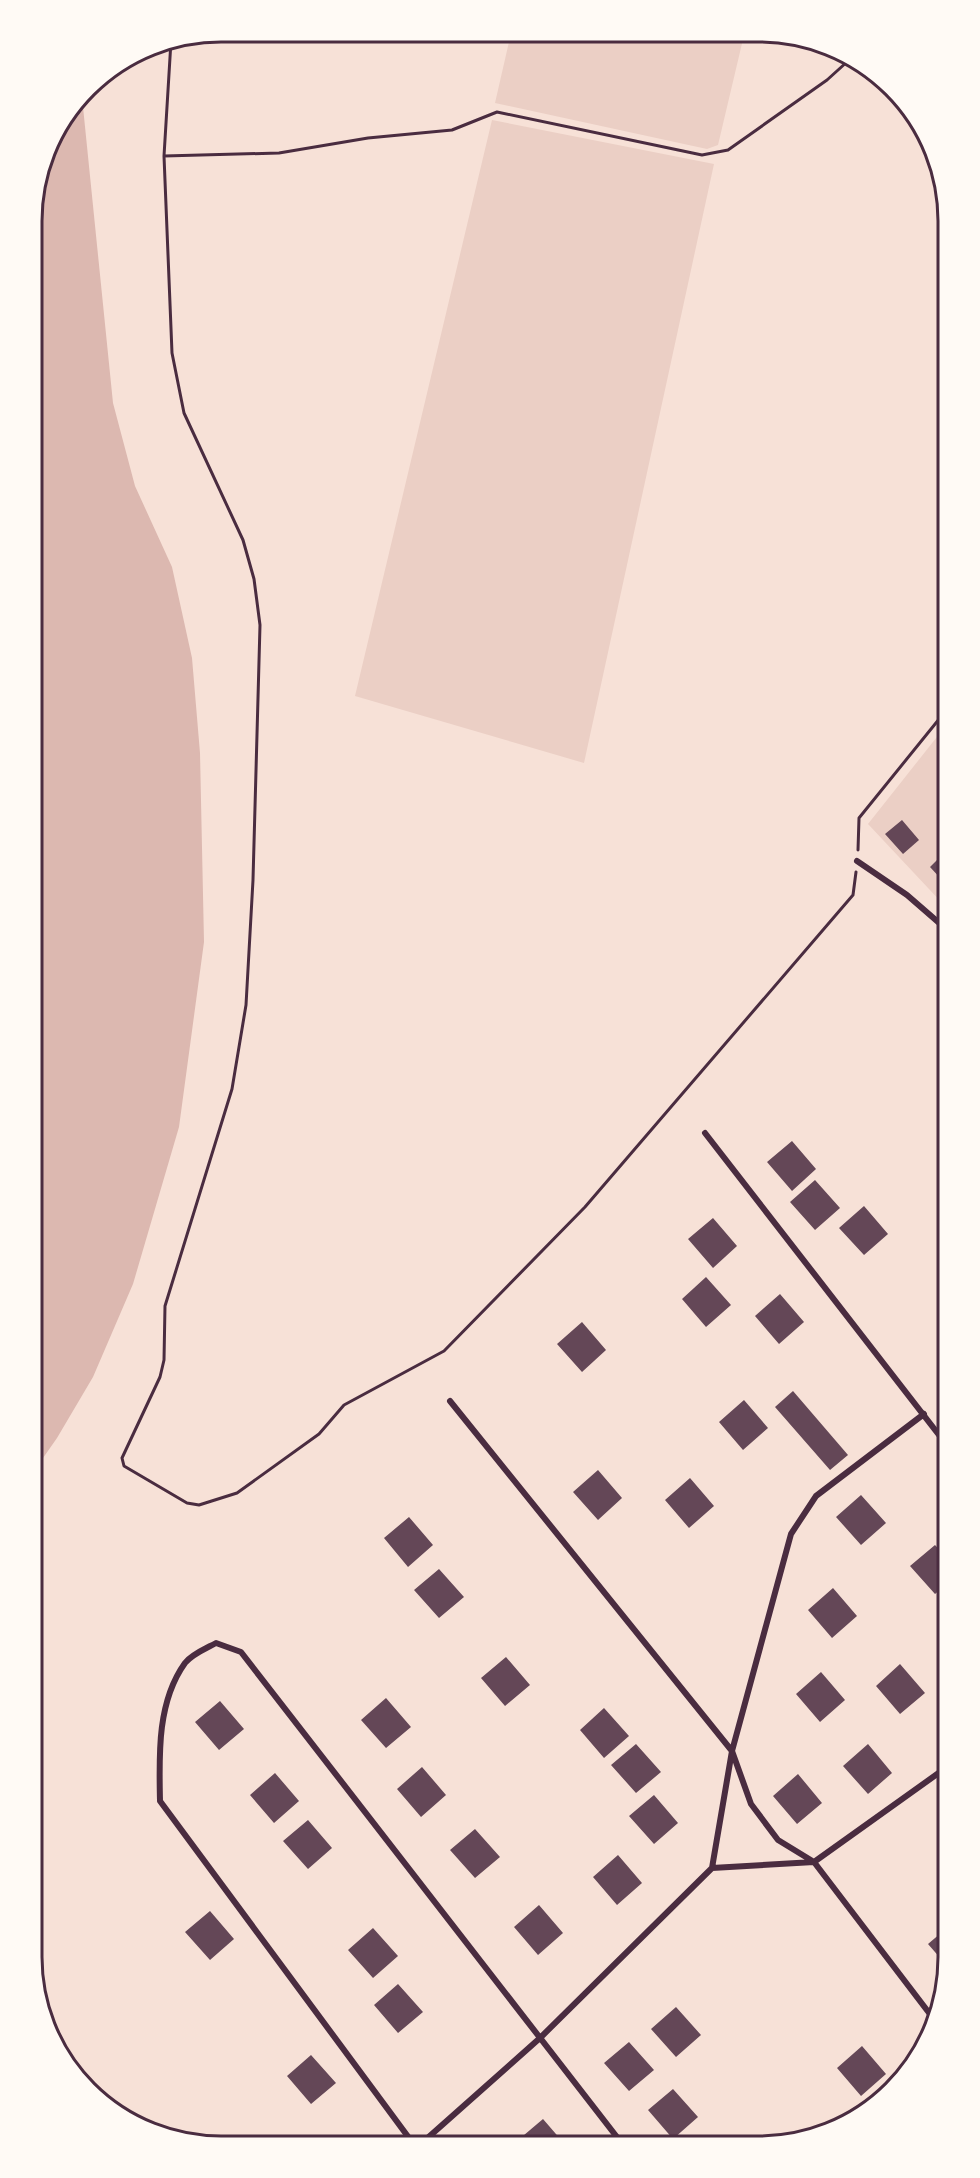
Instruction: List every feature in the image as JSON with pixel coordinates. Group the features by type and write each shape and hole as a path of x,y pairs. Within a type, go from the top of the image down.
{"street":[{"path":"857,861 907,895 938,922"},
{"path":"705,1133 938,1433"},
{"path":"450,1401 732,1751 751,1804 778,1840 814,1862 929,2012"},
{"path":"430,2136 540,2038 712,1868 732,1751 791,1533 816,1496 924,1414"},
{"path":"408,2136 160,1801 159,1748 169,1694 186,1661 216,1643 241,1652 616,2136"},
{"path":"712,1868 814,1862 938,1773"}],"path":[{"path":"170,50 164,156 172,353 184,413 243,540 254,579 260,625 254,857 246,1005 232,1089 165,1306 164,1360 160,1377 122,1458 124,1466 187,1503 199,1505 237,1493 319,1434 344,1406 444,1351 585,1207 853,895 859,818 938,720"},
{"path":"164,156 279,153 368,138 452,130 497,112 702,155 728,150 827,80 845,64"}],"shaded area":[{"path":"509,42 742,42 718,145 707,149 495,103"},
{"path":"83,107 113,403 135,486 172,567 192,658 200,753 204,942 179,1127 133,1284 93,1377 42,1459 42,209 48,175 60,142"},
{"path":"492,120 714,164 584,763 355,696"},
{"path":"938,736 938,899 868,824"}],"building":[{"path":"902,820 919,840 903,854 885,834"},
{"path":"937,860 938,876 930,867"},
{"path":"792,1141 816,1169 792,1191 767,1162"},
{"path":"815,1180 840,1208 815,1230 790,1202"},
{"path":"864,1206 888,1234 864,1255 839,1228"},
{"path":"713,1218 737,1246 713,1268 688,1239"},
{"path":"706,1277 731,1305 706,1327 682,1299"},
{"path":"780,1294 804,1322 779,1344 755,1316"},
{"path":"582,1322 606,1350 582,1372 557,1344"},
{"path":"793,1391 848,1455 830,1470 775,1407"},
{"path":"744,1400 768,1428 743,1450 719,1422"},
{"path":"598,1470 622,1498 598,1520 573,1492"},
{"path":"690,1478 714,1506 689,1528 665,1500"},
{"path":"861,1495 886,1523 861,1545 836,1517"},
{"path":"409,1517 433,1545 408,1567 384,1538"},
{"path":"935,1545 938,1548 938,1592 935,1594 910,1566"},
{"path":"439,1569 464,1597 439,1618 414,1590"},
{"path":"833,1588 857,1616 832,1638 808,1610"},
{"path":"506,1657 530,1685 505,1706 481,1678"},
{"path":"900,1664 925,1693 900,1714 876,1686"},
{"path":"821,1672 845,1700 820,1722 796,1694"},
{"path":"386,1698 411,1727 386,1748 361,1720"},
{"path":"220,1701 244,1729 219,1750 195,1722"},
{"path":"604,1708 629,1736 604,1758 580,1730"},
{"path":"636,1744 661,1772 636,1793 611,1765"},
{"path":"868,1744 892,1773 868,1794 843,1766"},
{"path":"422,1767 446,1795 421,1817 397,1789"},
{"path":"275,1773 299,1801 274,1823 250,1795"},
{"path":"798,1774 822,1803 797,1824 773,1796"},
{"path":"654,1795 678,1823 654,1844 629,1816"},
{"path":"308,1820 332,1848 308,1869 283,1841"},
{"path":"475,1829 500,1857 475,1878 450,1850"},
{"path":"618,1855 642,1883 617,1905 593,1877"},
{"path":"539,1905 563,1933 538,1955 514,1927"},
{"path":"210,1911 234,1939 210,1960 185,1932"},
{"path":"373,1928 398,1956 373,1978 348,1950"},
{"path":"938,1936 938,1956 928,1944"},
{"path":"398,1984 423,2012 398,2033 374,2005"},
{"path":"676,2007 701,2035 676,2057 651,2029"},
{"path":"629,2042 654,2070 629,2091 604,2063"},
{"path":"862,2046 886,2074 861,2096 837,2068"},
{"path":"311,2055 336,2083 311,2104 287,2076"},
{"path":"673,2089 698,2117 676,2136 670,2136 648,2110"},
{"path":"543,2119 558,2136 523,2136"}]}
